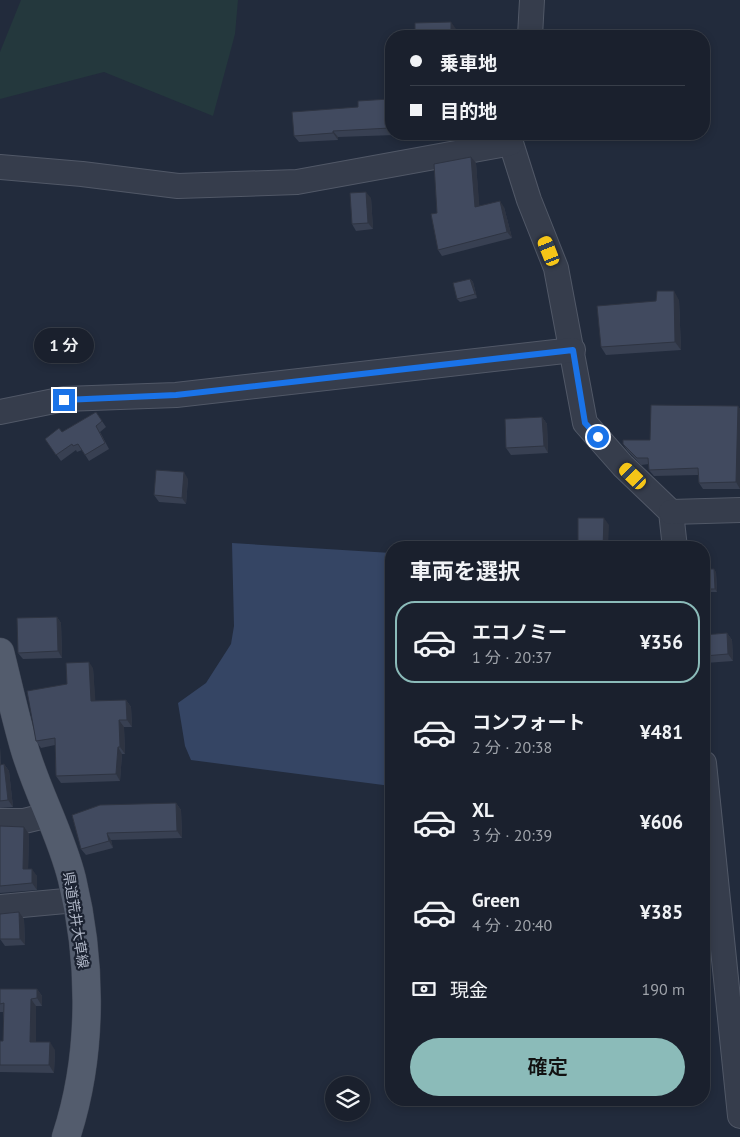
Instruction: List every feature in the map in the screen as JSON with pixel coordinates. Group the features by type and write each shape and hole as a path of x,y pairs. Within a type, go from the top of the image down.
{"main road":[{"name":"県道荒井大草線","path":"0,652 24,748 72,878 84,956 86,1022 80,1088 66,1137"}],"street":[{"path":"530,30 532,0"},
{"path":"0,167 82,174 178,186 296,182 506,140"},
{"path":"511,140 529,200 556,268 573,350 585,423 623,466 671,512 674,541"},
{"path":"0,412 64,400 176,395 573,350"},
{"path":"671,512 740,510"},
{"path":"0,821 24,821 49,815"},
{"path":"710,822 740,1116"},
{"path":"0,907 76,900"}],"green space":[{"path":"21,0 238,0 235,34 213,116 104,72 0,99 0,52"}],"water":[{"path":"232,543 385,553 385,785 191,760 185,746 178,703 206,683 231,644 234,626"}],"building":[{"path":"451,22 451,30 415,30 415,23"},
{"path":"385,99 385,128 333,131 333,133 294,136 292,112 358,107 358,101"},
{"path":"471,157 475,207 500,201 507,232 438,250 431,214 437,213 434,164"},
{"path":"366,192 368,223 352,224 350,193"},
{"path":"470,279 475,294 457,299 453,283"},
{"path":"657,291 674,291 675,342 601,347 597,306 656,301"},
{"path":"651,405 738,406 736,482 699,483 698,468 649,470 648,458 637,458 623,444 623,440 650,440"},
{"path":"96,412 102,421 96,426 105,443 85,455 78,444 73,446 72,444 56,455 45,439 59,428 62,432"},
{"path":"542,417 544,446 506,448 505,419"},
{"path":"156,470 184,472 182,498 154,495"},
{"path":"578,518 604,518 603,541 578,541"},
{"path":"710,569 714,569 715,589 710,589"},
{"path":"57,617 58,651 18,653 17,618"},
{"path":"727,633 728,654 710,656 710,634"},
{"path":"89,662 91,701 126,700 127,720 119,720 120,747 118,747 116,774 56,776 55,738 36,741 27,691 67,684 66,663"},
{"path":"4,764 8,800 0,801 0,765"},
{"path":"176,803 177,831 107,833 109,841 81,849 72,815 100,805"},
{"path":"0,826 24,827 23,869 32,869 32,883 0,886"},
{"path":"19,912 20,939 0,939 0,914"},
{"path":"0,989 37,989 37,998 31,999 30,1042 50,1042 49,1065 0,1065 0,1041 3,1041 4,1003 0,1004"}],"route":[{"path":"64,400 176,395 560,353 573,350 585,423 598,437"}]}
